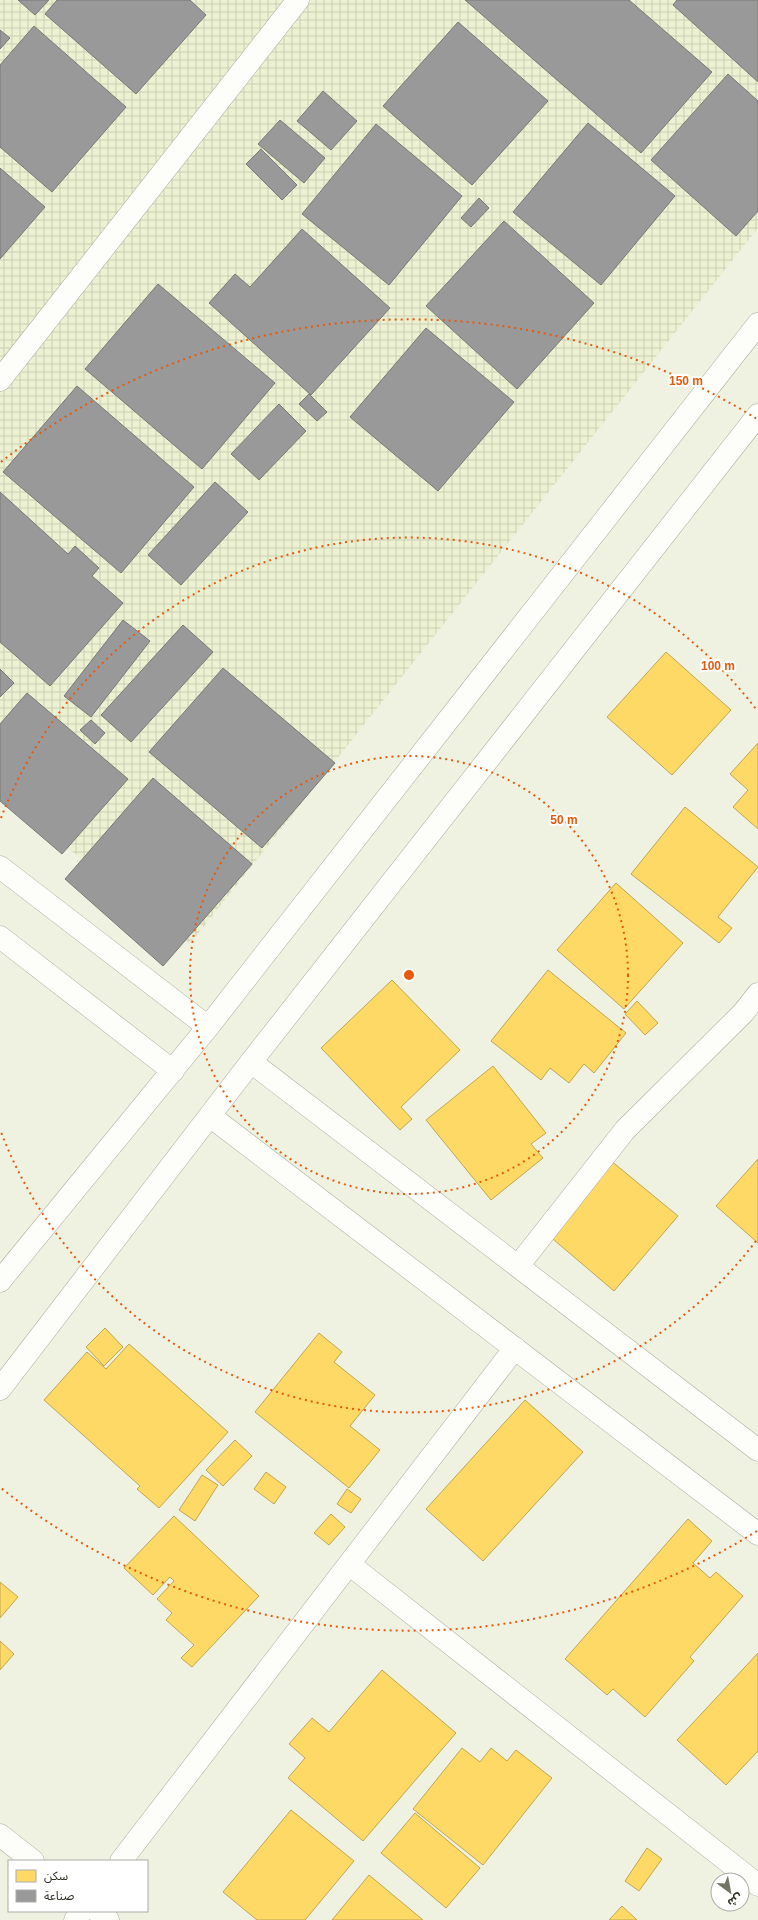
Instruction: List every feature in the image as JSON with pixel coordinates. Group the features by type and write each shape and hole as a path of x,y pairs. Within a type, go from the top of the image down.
{"street":[{"path":"0,380 298,0"},
{"path":"0,1281 208,1027 758,324"},
{"path":"0,1389 251,1062 758,415"},
{"path":"0,867 208,1027"},
{"path":"0,937 173,1071"},
{"path":"518,1266 625,1130 751,1019 758,994"},
{"path":"251,1062 758,1450"},
{"path":"210,1116 758,1534"},
{"path":"122,1860 515,1348"},
{"path":"349,1564 758,1885"},
{"path":"0,1835 32,1860"},
{"path":"75,1920 81,1912"},
{"path":"98,1912 108,1920"}],"shaded area":[{"path":"0,0 758,0 758,228 190,944 0,795"}],"building: سكن":[{"path":"666,652 731,710 672,775 607,717"},
{"path":"758,743 758,829 733,807 748,790 730,774"},
{"path":"685,807 758,867 718,917 732,928 719,943 631,874"},
{"path":"616,883 683,943 624,1009 557,950"},
{"path":"548,970 626,1033 594,1073 584,1064 569,1083 550,1068 541,1080 491,1041"},
{"path":"392,980 460,1050 401,1107 412,1119 400,1130 321,1048"},
{"path":"637,1001 658,1023 645,1035 625,1014"},
{"path":"493,1066 546,1133 531,1144 543,1158 491,1200 426,1120"},
{"path":"758,1159 758,1243 716,1206"},
{"path":"610,1160 678,1216 614,1291 547,1234"},
{"path":"105,1328 123,1347 104,1366 86,1347"},
{"path":"319,1333 342,1352 334,1362 375,1395 350,1426 380,1450 349,1488 255,1412"},
{"path":"129,1344 228,1432 159,1508 137,1489 140,1486 44,1400 87,1352 106,1369"},
{"path":"525,1400 583,1452 483,1561 426,1509"},
{"path":"235,1440 252,1456 223,1486 206,1470"},
{"path":"266,1472 286,1487 274,1504 254,1489"},
{"path":"202,1475 218,1485 195,1521 179,1510"},
{"path":"347,1489 361,1499 351,1513 337,1504"},
{"path":"331,1514 345,1527 329,1545 314,1533"},
{"path":"174,1516 259,1596 192,1667 181,1658 194,1645 166,1620 172,1613 157,1599 174,1581 170,1577 153,1595 124,1568"},
{"path":"688,1519 712,1541 693,1563 710,1578 716,1572 743,1596 690,1657 694,1661 645,1717 613,1689 607,1695 565,1659"},
{"path":"0,1582 18,1597 0,1618"},
{"path":"0,1641 14,1654 0,1670"},
{"path":"758,1653 758,1751 726,1785 677,1740"},
{"path":"382,1670 456,1733 363,1841 288,1778 305,1758 289,1744 312,1718 329,1732"},
{"path":"462,1748 480,1762 491,1748 507,1761 516,1750 552,1778 483,1865 413,1809"},
{"path":"291,1810 354,1861 305,1920 257,1920 223,1892"},
{"path":"415,1813 480,1868 446,1908 381,1853"},
{"path":"647,1848 662,1859 639,1891 625,1881"},
{"path":"369,1875 423,1920 332,1920"},
{"path":"622,1906 637,1920 609,1920"}],"building: صناعة":[{"path":"18,0 49,0 35,15"},
{"path":"57,0 190,0 206,15 136,94 45,14"},
{"path":"465,0 629,0 712,72 641,153"},
{"path":"677,0 758,0 758,82 673,5"},
{"path":"458,22 548,101 472,185 383,106"},
{"path":"34,26 126,107 52,192 0,147 0,65"},
{"path":"0,30 10,38 0,49"},
{"path":"728,74 758,101 758,211 736,236 651,160"},
{"path":"323,91 357,121 331,150 297,121"},
{"path":"280,120 325,158 304,183 258,144"},
{"path":"588,123 675,196 601,285 513,212"},
{"path":"376,124 462,196 389,285 302,214"},
{"path":"261,149 297,185 282,200 246,164"},
{"path":"0,168 45,207 0,259"},
{"path":"479,198 489,208 471,227 461,218"},
{"path":"504,221 594,303 517,389 426,306"},
{"path":"302,229 390,308 311,395 209,303 235,274 250,287"},
{"path":"158,284 275,383 202,469 85,369"},
{"path":"426,328 514,402 438,491 350,417"},
{"path":"77,386 194,487 121,573 3,472"},
{"path":"309,394 327,412 317,421 299,404"},
{"path":"279,404 306,431 259,480 231,454"},
{"path":"215,482 248,512 181,585 148,555"},
{"path":"0,492 68,554 75,546 99,568 92,576 123,603 50,686 0,642"},
{"path":"123,620 150,641 91,717 64,696"},
{"path":"183,625 213,652 131,742 101,715"},
{"path":"223,668 335,763 262,848 149,752"},
{"path":"0,669 14,683 0,697"},
{"path":"27,693 128,779 62,854 0,801 0,724"},
{"path":"91,720 105,733 95,744 80,730"},
{"path":"153,778 252,864 163,966 65,879"}]}
